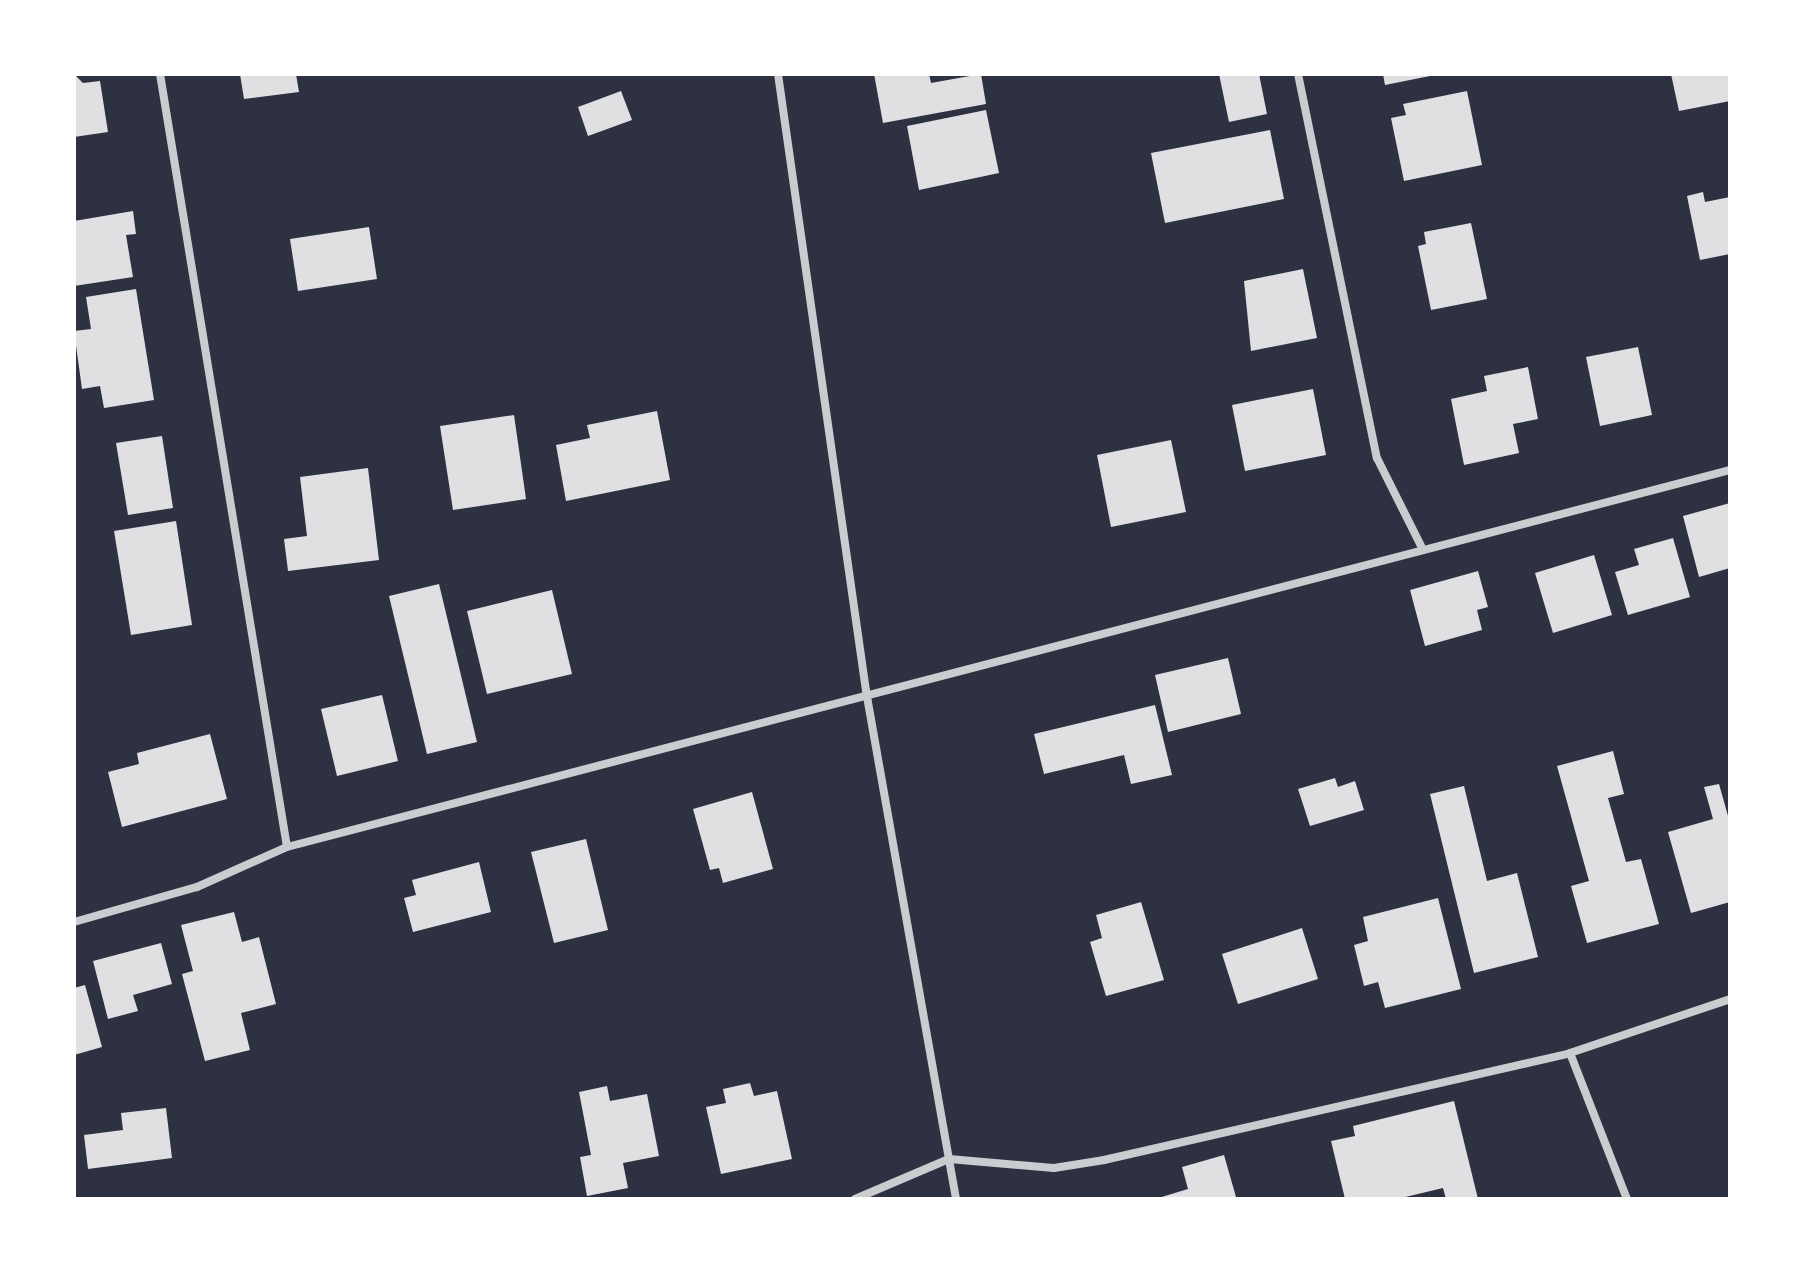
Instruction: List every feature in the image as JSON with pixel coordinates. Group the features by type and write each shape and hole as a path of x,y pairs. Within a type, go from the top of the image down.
{"street":[{"path":"160,74 287,847"},
{"path":"778,74 866,691 956,1199"},
{"path":"1298,74 1377,458 1422,548"},
{"path":"74,922 197,887 287,847 866,691 1730,470"},
{"path":"855,1199 949,1159 1054,1168 1104,1160 1570,1053 1730,999"},
{"path":"1570,1053 1627,1199"}],"building":[{"path":"74,74 83,83 100,81 108,132 74,137"},
{"path":"240,74 296,74 299,92 244,99"},
{"path":"874,74 929,74 931,83 981,74 986,104 883,123"},
{"path":"1219,74 1259,74 1267,114 1229,122"},
{"path":"1383,74 1435,74 1435,75 1385,85"},
{"path":"1671,74 1730,74 1730,101 1679,111"},
{"path":"621,91 632,120 588,136 578,107"},
{"path":"1467,91 1482,165 1404,181 1391,118 1406,115 1403,104"},
{"path":"986,110 999,173 919,190 907,126"},
{"path":"1270,130 1284,199 1165,223 1151,153"},
{"path":"1703,192 1705,202 1730,197 1730,254 1700,260 1687,196"},
{"path":"133,211 136,234 126,235 133,277 74,286 74,221"},
{"path":"1471,223 1487,299 1431,310 1418,246 1426,244 1424,232"},
{"path":"369,227 377,279 298,291 290,239"},
{"path":"1303,269 1317,338 1251,351 1244,281"},
{"path":"136,289 154,400 104,408 100,386 82,389 74,331 91,329 86,297"},
{"path":"1638,347 1652,415 1600,426 1586,357"},
{"path":"1528,367 1538,419 1513,424 1519,453 1464,465 1451,399 1487,391 1484,376"},
{"path":"1313,389 1326,455 1245,471 1232,405"},
{"path":"657,411 670,480 566,501 556,445 590,438 587,425"},
{"path":"514,415 526,499 453,510 440,426"},
{"path":"162,436 173,508 128,515 116,443"},
{"path":"1171,440 1186,512 1111,527 1097,455"},
{"path":"368,468 379,560 288,571 284,539 307,536 300,477"},
{"path":"1730,503 1730,568 1699,577 1683,516"},
{"path":"176,521 192,625 131,635 114,531"},
{"path":"1673,538 1690,597 1628,615 1615,572 1639,565 1634,549"},
{"path":"1594,555 1612,615 1553,633 1535,573"},
{"path":"1478,571 1488,607 1477,610 1482,630 1425,646 1410,590"},
{"path":"439,584 477,742 427,754 389,596"},
{"path":"552,590 572,674 487,694 467,611"},
{"path":"1228,658 1241,714 1168,732 1155,675"},
{"path":"382,695 398,761 337,776 321,709"},
{"path":"1155,705 1172,775 1131,784 1124,755 1044,774 1034,734"},
{"path":"210,734 227,799 122,827 108,772 139,764 137,753"},
{"path":"1613,751 1624,794 1608,798 1626,862 1641,859 1659,924 1587,943 1571,886 1589,881 1557,766"},
{"path":"1335,778 1338,787 1355,781 1364,810 1310,826 1298,789"},
{"path":"1719,784 1730,823 1730,902 1691,913 1668,832 1713,819 1704,787"},
{"path":"1464,786 1487,881 1517,873 1538,957 1474,973 1430,794"},
{"path":"752,792 773,869 723,883 719,868 710,870 693,809"},
{"path":"586,839 608,930 554,943 531,852"},
{"path":"479,862 491,912 413,932 404,898 416,895 412,880"},
{"path":"1438,898 1461,989 1385,1008 1378,982 1364,986 1354,945 1368,941 1363,917"},
{"path":"1141,902 1164,980 1106,996 1090,942 1102,938 1096,915"},
{"path":"234,912 242,942 259,937 276,1004 241,1013 250,1050 205,1061 182,974 193,971 181,925"},
{"path":"1302,928 1318,979 1238,1004 1222,954"},
{"path":"161,943 172,984 133,995 138,1011 108,1019 93,961"},
{"path":"85,985 102,1047 74,1055 74,988"},
{"path":"750,1083 754,1096 777,1091 792,1159 721,1174 706,1107 726,1103 723,1089"},
{"path":"607,1086 610,1101 647,1094 659,1156 623,1163 628,1188 587,1196 580,1157 591,1155 579,1092"},
{"path":"1454,1101 1478,1199 1446,1199 1443,1188 1397,1199 1345,1199 1331,1141 1355,1136 1353,1126"},
{"path":"166,1108 172,1158 88,1169 84,1135 123,1130 121,1113"},
{"path":"1224,1155 1236,1197 1155,1199 1188,1189 1182,1167"}]}
